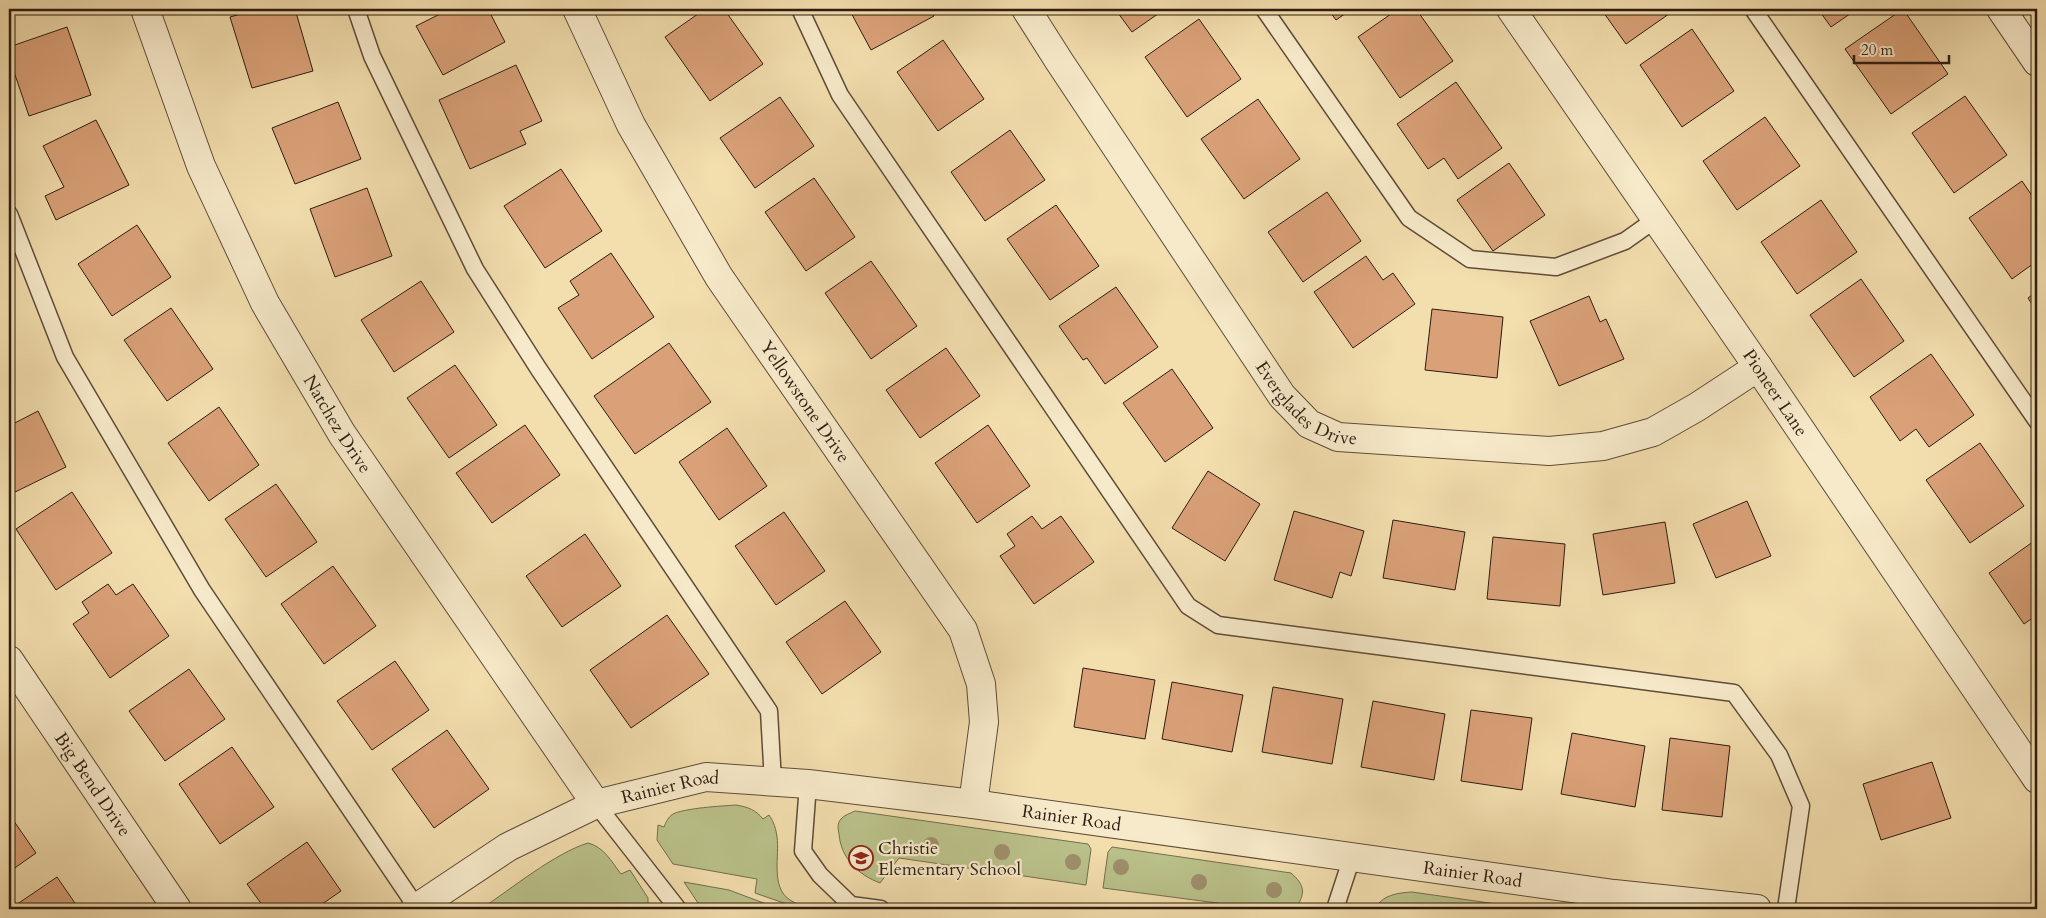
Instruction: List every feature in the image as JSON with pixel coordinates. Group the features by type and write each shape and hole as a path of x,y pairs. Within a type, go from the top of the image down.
{"street":[{"name":"Natchez Drive","path":"145,9 201,166 265,303 342,434 596,804"},
{"name":"Yellowstone Drive","path":"577,9 631,125 719,277 963,630 981,684 984,722 973,804"},
{"name":"Everglades Drive","path":"1026,9 1282,396 1309,424 1338,437 1548,451 1603,446 1652,432 1697,408 1758,367"},
{"name":"Pioneer Lane","path":"1511,9 1758,367 2037,779"},
{"path":"2001,9 2037,62"},
{"name":"Big Bend Drive","path":"9,660 177,909"},
{"name":"Rainier Road","path":"416,909 508,847 596,804 706,777 808,784 973,804 1352,857 1613,902 1757,909"}],"lane":[{"path":"356,9 372,56 475,269 538,368 769,711 773,782"},
{"path":"800,9 840,95 1188,606 1218,625 1734,693 1779,755 1800,806 1786,909"},
{"path":"1264,9 1409,218 1470,259 1556,267 1626,241 1656,219"},
{"path":"1753,9 2037,421"},
{"path":"9,214 65,357 202,590 416,909"},
{"path":"808,784 803,851 820,875 851,905 881,909"},
{"path":"596,804 678,909"},
{"path":"1335,909 1352,857"}],"green space":[{"path":"736,805 751,809 763,819 769,815 777,834 777,870 780,887 790,900 811,909 801,909 755,893 757,879 673,864 657,840 658,825 664,827 668,818 673,814 695,809"},
{"path":"855,811 1088,844 1091,849 1086,885 899,858 880,883 858,871 852,865 840,843 839,822 844,816"},
{"path":"588,843 603,851 621,874 630,870 648,898 648,909 481,909 533,872 575,848"},
{"path":"1112,847 1291,873 1296,877 1301,886 1301,899 1295,909 1263,909 1103,888 1108,852"},
{"path":"684,882 729,890 769,905 768,909 702,909"},
{"path":"1412,892 1532,909 1375,909 1386,898 1396,894"}],"building":[{"path":"9,9 27,9 9,14"},
{"path":"259,9 295,9 313,71 252,88 230,17"},
{"path":"438,9 488,9 505,42 443,75 416,26 440,14"},
{"path":"705,9 724,9 763,64 710,101 665,37"},
{"path":"849,9 930,9 934,16 871,50"},
{"path":"1115,9 1165,9 1132,32"},
{"path":"1328,9 1352,9 1336,20"},
{"path":"1398,9 1416,9 1453,61 1400,98 1358,37"},
{"path":"1601,9 1676,9 1626,44"},
{"path":"1818,9 1857,9 1831,27"},
{"path":"1903,9 1948,74 1891,114 1845,49"},
{"path":"1199,19 1241,79 1187,117 1145,57"},
{"path":"67,27 91,95 29,116 9,57 9,47"},
{"path":"1692,29 1734,91 1682,127 1640,65"},
{"path":"943,40 984,99 938,131 897,72"},
{"path":"516,65 542,121 520,131 526,144 470,169 439,100"},
{"path":"1456,82 1502,148 1458,179 1444,158 1428,169 1397,124"},
{"path":"1965,96 2007,155 1954,193 1912,133"},
{"path":"780,97 814,146 755,188 720,138"},
{"path":"1258,99 1300,159 1244,199 1201,139"},
{"path":"338,102 361,159 295,184 272,128"},
{"path":"1765,117 1800,166 1737,210 1703,161"},
{"path":"96,120 129,185 56,220 45,196 64,187 43,146"},
{"path":"1010,130 1045,180 985,221 951,172"},
{"path":"1509,163 1545,215 1493,251 1457,200"},
{"path":"561,169 602,231 545,268 504,206"},
{"path":"814,178 855,237 806,271 765,212"},
{"path":"2022,181 2037,203 2037,261 2012,279 1969,218"},
{"path":"367,188 392,256 335,277 310,209"},
{"path":"1327,192 1361,241 1303,282 1268,232"},
{"path":"1821,200 1857,252 1797,294 1761,242"},
{"path":"1056,205 1099,266 1050,300 1007,239"},
{"path":"137,225 171,277 112,316 78,264"},
{"path":"611,253 654,317 592,359 558,308 579,295 570,281"},
{"path":"1366,256 1383,280 1393,273 1415,304 1353,348 1314,292"},
{"path":"871,261 917,326 871,359 825,293"},
{"path":"1861,279 1904,341 1854,377 1810,315"},
{"path":"421,281 454,332 394,372 361,320"},
{"path":"1116,287 1158,347 1105,384 1087,358 1083,360 1059,326"},
{"path":"2037,291 2037,312 2028,298"},
{"path":"1589,296 1600,322 1606,319 1624,359 1559,386 1530,321"},
{"path":"171,308 213,369 167,401 124,340"},
{"path":"1432,309 1503,317 1497,378 1425,370"},
{"path":"669,343 711,402 635,454 594,396"},
{"path":"946,348 980,396 920,438 886,390"},
{"path":"1931,354 1974,415 1929,447 1916,429 1900,441 1870,397"},
{"path":"455,365 497,425 449,458 407,398"},
{"path":"1172,369 1213,428 1165,462 1123,403"},
{"path":"219,407 259,465 209,501 168,443"},
{"path":"38,411 66,467 9,495 9,426"},
{"path":"525,425 560,475 492,523 456,473"},
{"path":"988,425 1030,486 977,523 935,463"},
{"path":"727,428 767,486 719,520 679,462"},
{"path":"1980,443 2024,506 1970,543 1926,480"},
{"path":"1208,471 1260,504 1225,561 1172,528"},
{"path":"276,484 317,542 266,577 225,519"},
{"path":"72,492 112,553 56,590 16,529"},
{"path":"1747,501 1771,556 1716,578 1693,524"},
{"path":"1294,511 1364,531 1351,576 1340,572 1332,598 1274,580"},
{"path":"784,512 825,571 776,605 735,546"},
{"path":"1032,516 1042,529 1061,516 1094,562 1034,604 1000,556 1015,546 1007,534"},
{"path":"1393,520 1465,532 1455,590 1383,578"},
{"path":"1665,522 1675,583 1603,595 1593,534"},
{"path":"585,534 621,586 562,627 526,576"},
{"path":"1493,537 1565,544 1560,606 1487,599"},
{"path":"2037,539 2037,615 2024,624 1989,573"},
{"path":"333,566 376,626 324,664 281,604"},
{"path":"108,584 116,595 133,584 169,636 110,678 73,624 89,613 82,602"},
{"path":"845,601 881,652 822,694 786,642"},
{"path":"667,615 709,674 631,728 590,670"},
{"path":"395,661 429,710 372,750 337,701"},
{"path":"1083,668 1155,680 1145,739 1074,727"},
{"path":"189,669 225,719 165,761 129,711"},
{"path":"1172,682 1243,695 1232,752 1162,739"},
{"path":"1273,687 1343,699 1332,764 1262,752"},
{"path":"1373,701 1445,714 1434,780 1361,767"},
{"path":"1471,710 1532,718 1522,790 1461,781"},
{"path":"447,730 489,789 434,828 392,769"},
{"path":"1572,733 1645,746 1635,807 1561,794"},
{"path":"1670,738 1730,746 1722,817 1662,810"},
{"path":"232,747 274,807 220,844 179,784"},
{"path":"1932,762 1951,818 1881,840 1863,784"},
{"path":"9,814 36,853 9,872"},
{"path":"307,842 341,891 315,909 265,909 247,884"},
{"path":"57,877 79,909 10,909"}],"place":[{"name":"Christie Elementary School","path":"861,858"}]}
